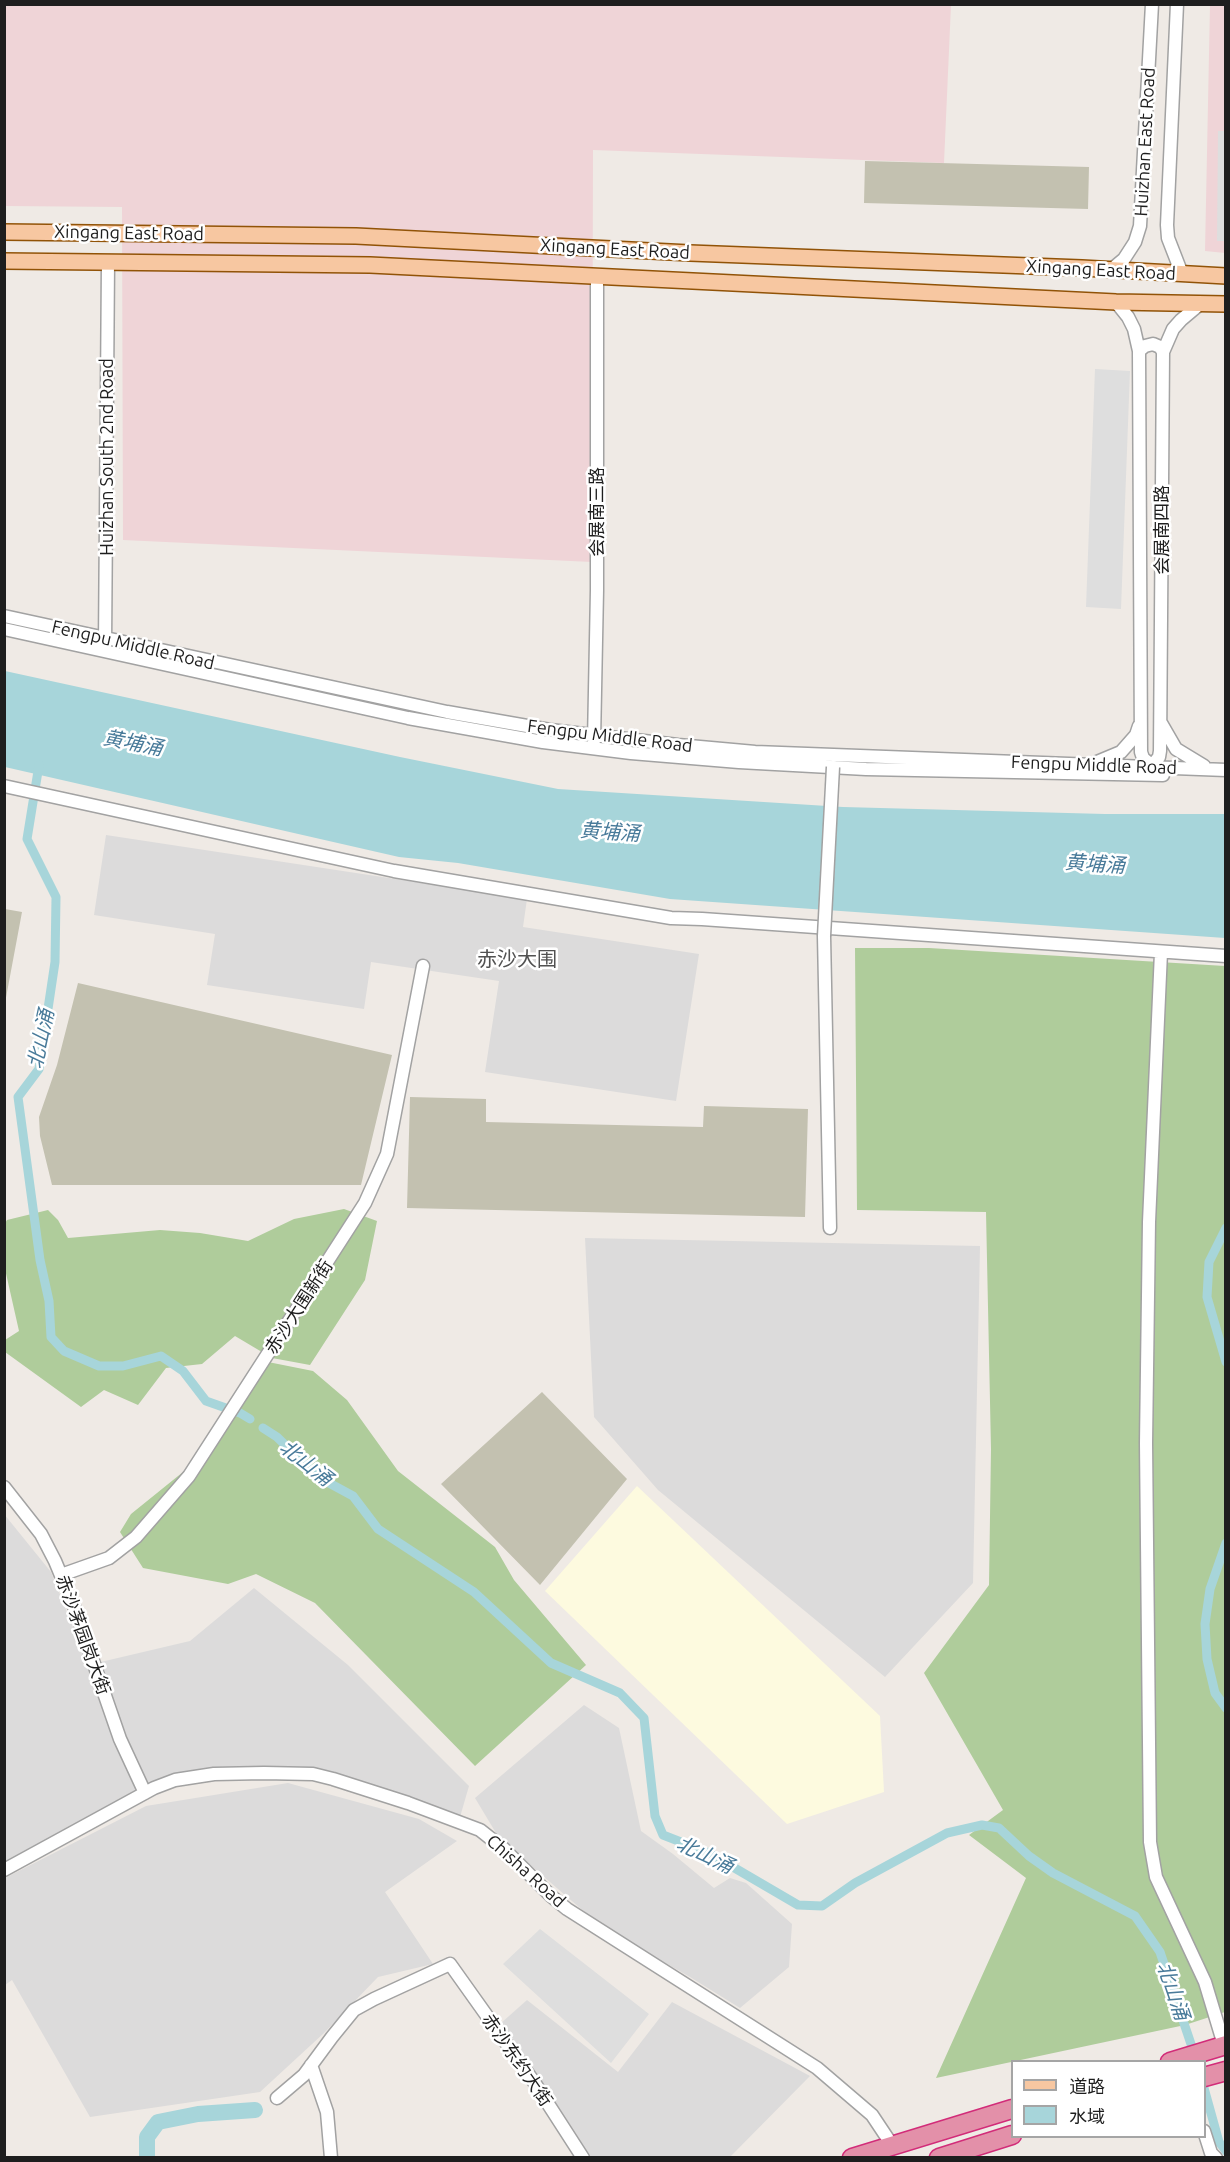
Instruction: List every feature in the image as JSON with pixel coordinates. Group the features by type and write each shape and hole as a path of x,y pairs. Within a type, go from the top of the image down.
{"highway":[{"path":"1175,2060 1220,2046"},
{"path":"852,2157 1011,2109"},
{"path":"939,2157 1011,2135"}],"main road":[{"name":"Xingang East Road","path":"4,232 356,236 1226,276"},
{"name":"Xingang East Road","path":"4,261 370,265 1116,302 1226,304"}],"street":[{"name":"Huizhan East Road","path":"1112,269 1124,259 1135,243 1140,226 1152,4"},
{"path":"1177,4 1167,225 1168,238 1182,274"},
{"name":"Huizhan South 2nd Road","path":"104,652 106,638 108,262"},
{"name":"会展南三路","path":"594,748 597,590 597,276"},
{"name":"会展南四路","path":"1116,302 1134,329 1139,351 1141,752 1151,767 1159,757 1161,722 1163,352 1173,329 1200,304"},
{"path":"1139,351 1153,344 1160,347 1163,352"},
{"name":"Fengpu Middle Road","path":"4,616 447,712 550,730 755,752 1226,770"},
{"name":"Fengpu Middle Road","path":"4,629 418,720 594,748 739,762 834,767 1226,778"},
{"path":"1161,722 1176,749 1211,769"},
{"path":"1090,765 1121,752 1136,735 1141,723"},
{"path":"830,1228 824,936 834,767"},
{"path":"1130,774 1151,767 1170,776"},
{"path":"4,786 394,871 671,918 702,918 1226,956"},
{"path":"1161,952 1149,1222 1146,1443 1150,1842 1156,1876 1205,1982 1220,2046"},
{"name":"赤沙大围新街","path":"61,1575 109,1558 136,1537 189,1476 365,1203 387,1154 423,966"},
{"name":"赤沙茅园岗大街","path":"4,1486 41,1534 61,1575 98,1674 117,1734 145,1793"},
{"name":"Chisha Road","path":"4,1870 145,1793 175,1780 196,1776 264,1773 312,1774 408,1803 480,1830 504,1849 543,1889 567,1909 825,2073 872,2115 892,2145"},
{"name":"赤沙东约大街","path":"311,2065 354,2010 450,1964 584,2157"},
{"path":"277,2098 298,2083 311,2065"},
{"path":"311,2065 327,2112 332,2157"},
{"path":"1206,2137 1211,2152 1216,2157"}],"shaded area":[{"path":"5,5 951,5 944,163 593,150 592,562 123,540 122,207 5,206"},
{"path":"1210,5 1225,5 1225,253 1205,251"},
{"path":"1218,131 1225,131 1225,241 1217,241"},
{"path":"865,161 1089,167 1088,209 864,203"},
{"path":"1095,369 1130,371 1121,609 1086,607"},
{"path":"106,835 527,899 523,927 699,954 676,1101 485,1072 499,981 371,962 364,1009 207,985 215,934 94,915"},
{"path":"4,909 22,912 5,1003"},
{"path":"78,983 392,1055 361,1185 52,1185 40,1136 39,1117 57,1065"},
{"path":"410,1097 486,1099 486,1122 703,1127 704,1106 808,1109 805,1217 407,1208"},
{"path":"585,1238 980,1246 973,1583 885,1677 658,1490 594,1417"},
{"path":"542,1392 627,1479 540,1585 441,1484"},
{"path":"637,1486 880,1716 884,1792 787,1824 545,1591"},
{"path":"4,1514 51,1572 88,1665 190,1641 254,1588 348,1665 469,1786 460,1817 325,1771 291,1767 180,1773 131,1795 5,1862"},
{"path":"584,1705 619,1728 641,1831 714,1888 730,1878 746,1883 792,1924 789,1967 740,2008 602,1927 499,1838 475,1798"},
{"path":"288,1783 419,1819 457,1841 385,1892 433,1964 378,1977 324,2033 260,2092 90,2117 12,1980 5,1985 5,1878 146,1806"},
{"path":"540,1929 649,2014 611,2063 503,1964"},
{"path":"527,2000 618,2072 672,2002 810,2076 730,2157 591,2157 500,2024"}],"green space":[{"path":"855,948 929,948 1225,966 1225,2012 1185,2025 1021,2060 1011,2060 1011,2062 936,2078 1026,1878 969,1835 1003,1810 924,1673 989,1585 991,1449 986,1212 857,1210"},
{"path":"344,1209 377,1221 365,1280 310,1365 272,1358 235,1336 202,1364 166,1368 138,1405 104,1390 81,1407 5,1352 5,1340 19,1331 5,1269 4,1225 7,1220 48,1210 58,1220 68,1238 160,1230 200,1233 248,1241 294,1219"},
{"path":"268,1362 313,1371 347,1400 398,1471 495,1547 514,1580 586,1665 475,1766 315,1603 256,1574 228,1584 143,1568 120,1532 131,1514 209,1451"}],"water":[{"name":"黄埔涌","path":"5,671 558,789 843,807 1105,814 1225,814 1225,938 670,899 458,863 399,857 5,767"}],"waterway":[{"name":"北山涌","path":"39,765 27,839 56,897 55,962 39,1069 18,1097 40,1260 49,1301 51,1337 64,1351 99,1366 123,1366 161,1356 183,1371 206,1401 250,1419"},
{"name":"北山涌","path":"1226,1228 1209,1262 1207,1297 1226,1362"},
{"name":"北山涌","path":"263,1428 277,1437 318,1477 353,1496 378,1529 474,1592 551,1663 620,1693 644,1718 655,1816 663,1835 709,1853 798,1905 822,1906 855,1883 947,1833 982,1825 999,1828 1029,1856 1053,1873 1135,1916 1160,1952 1195,2056"},
{"name":"北山涌","path":"1226,1543 1210,1589 1205,1624 1207,1659 1215,1693 1226,1708"},
{"name":"北山涌","path":"1206,2095 1219,2142 1226,2151"},
{"path":"147,2158 147,2137 158,2122 198,2114 255,2110"}],"district":[{"name":"赤沙大围","path":"517,959"}]}
